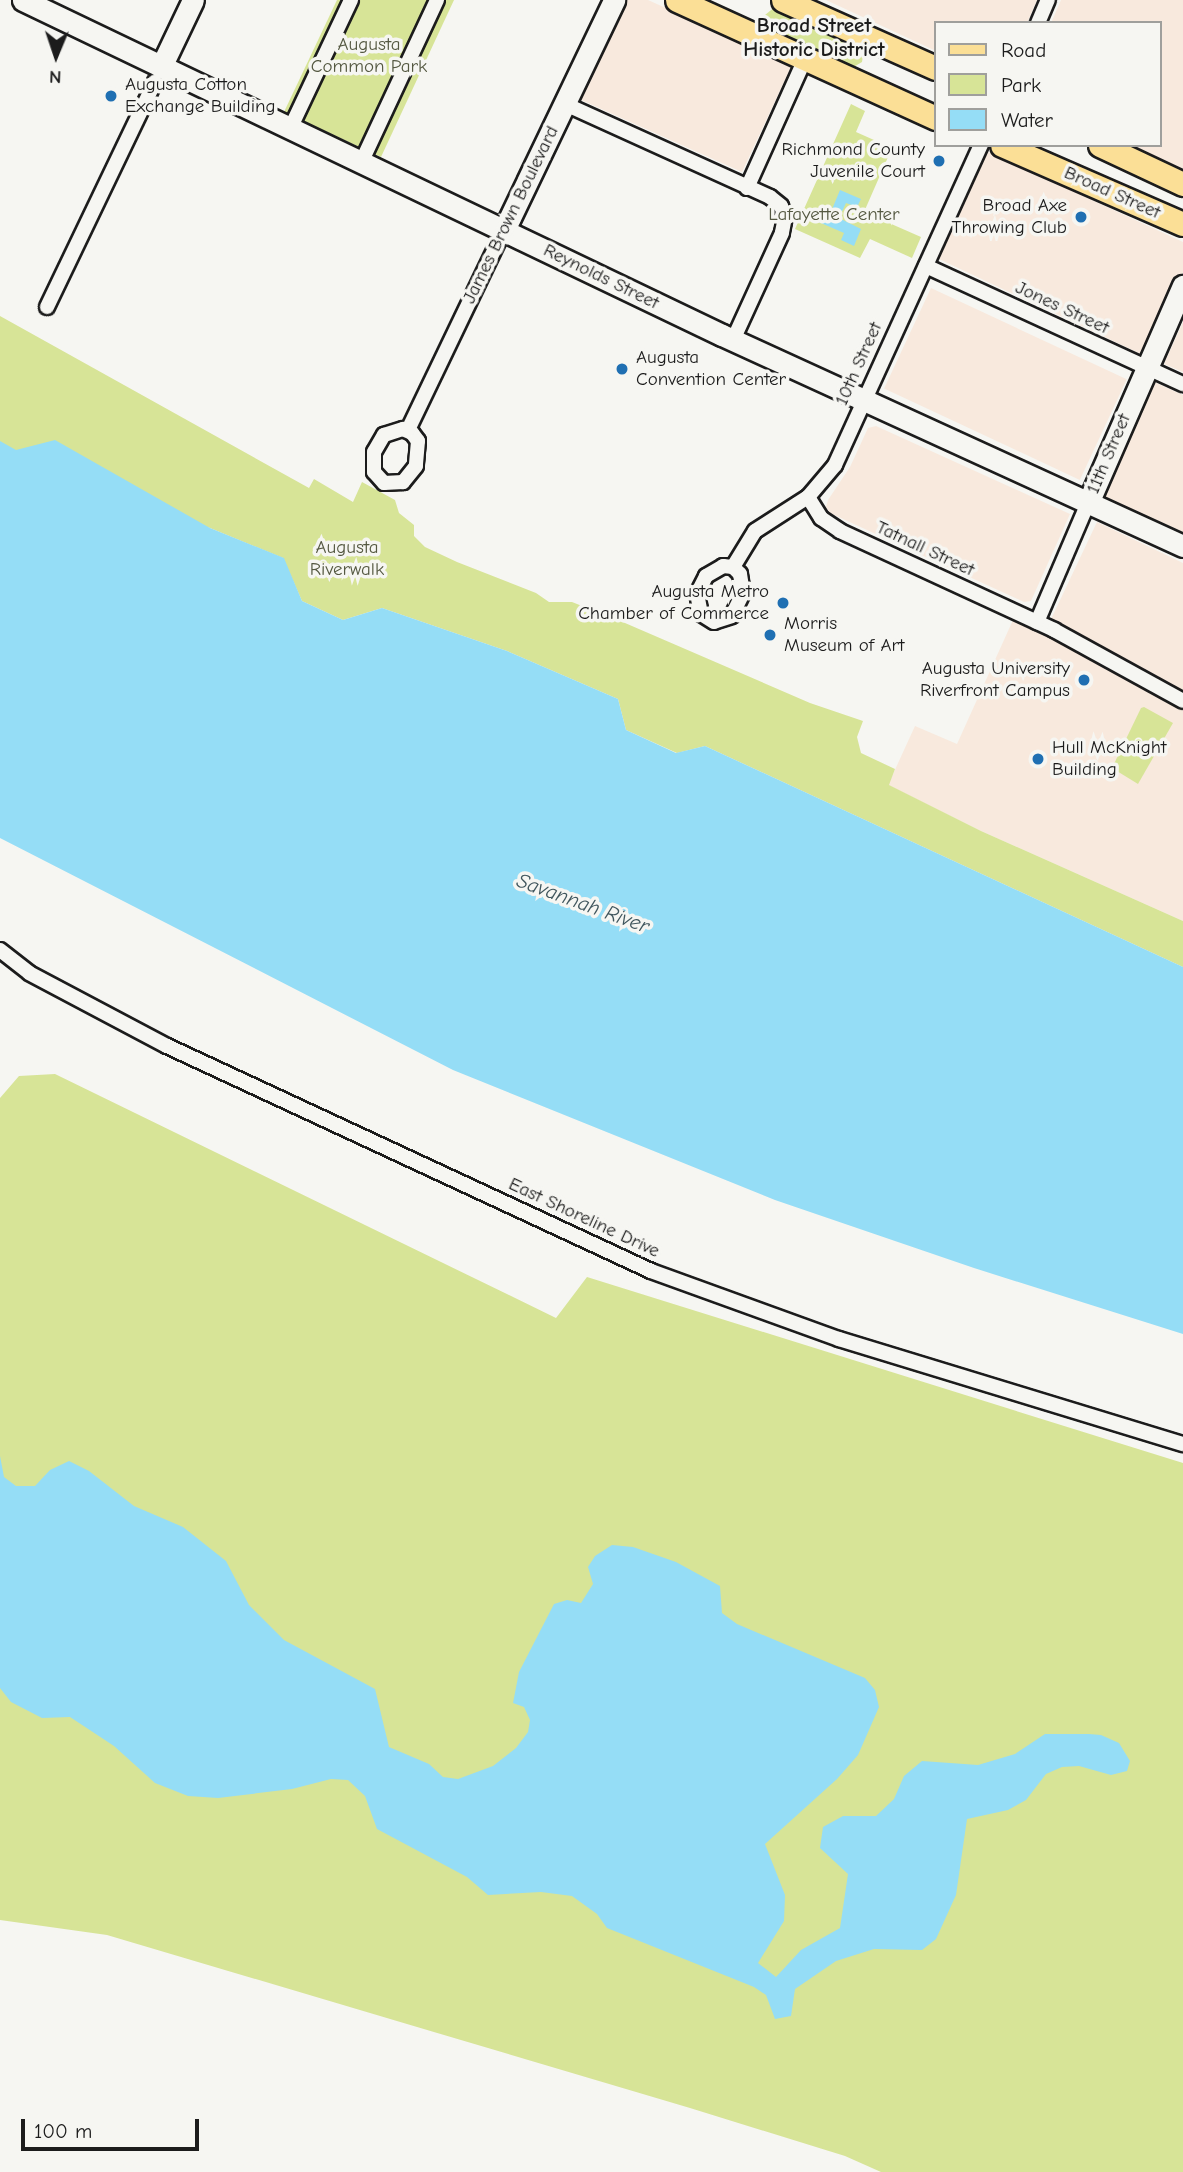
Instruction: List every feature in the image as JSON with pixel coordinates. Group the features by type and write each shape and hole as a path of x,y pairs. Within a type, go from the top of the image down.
{"main road":[{"name":"Reynolds Street","path":"23,0 158,74 290,130 733,340 1183,546"},
{"path":"158,74 192,0"},
{"name":"James Brown Boulevard","path":"504,230 614,0"},
{"path":"677,0 934,117"},
{"path":"783,0 934,67"},
{"name":"Broad Street","path":"1007,147 1183,225"},
{"name":"Broad Street","path":"1104,147 1183,184"},
{"name":"11th Street","path":"1088,503 1183,286"}],"street":[{"path":"290,130 351,0"},
{"path":"361,163 437,0"},
{"path":"1039,21 1048,0"},
{"path":"747,188 805,58"},
{"path":"47,307 158,74"},
{"path":"565,104 777,201 784,211 782,233 733,340"},
{"name":"10th Street","path":"733,567 746,541 760,525 808,497 835,466 980,147"},
{"name":"James Brown Boulevard","path":"408,430 504,230"},
{"name":"Jones Street","path":"926,265 1183,384"},
{"name":"Tatnall Street","path":"808,497 821,518 841,531 1037,622 1183,701"},
{"name":"11th Street","path":"1037,622 1088,503"},
{"name":"East Shoreline Drive","path":"0,950 30,973 167,1045 662,1275 839,1339 1183,1444"}],"shaded area":[{"path":"626,0 648,0 792,65 742,172 579,99"},
{"path":"826,0 1037,0 1028,21 934,21 934,50"},
{"path":"1061,0 1183,0 1183,169 1136,147 1162,147 1162,21 1052,21"},
{"path":"988,152 1183,242 1183,272 1143,355 937,258"},
{"path":"931,288 1127,379 1080,480 884,389"},
{"path":"1183,322 1183,372 1164,364"},
{"path":"1154,382 1183,395 1183,532 1102,496"},
{"path":"876,426 1070,514 1031,601 1024,602 830,513 826,507 828,500 850,467 868,428"},
{"name":"Augusta University Riverfront Campus","path":"1097,522 1183,563 1183,921 981,831 888,785 915,726 957,744 1013,620 1044,634"}],"green space":[{"name":"Augusta Common Park","path":"337,0 454,0 381,157 284,112"},
{"path":"776,6 864,48 862,62 850,69 765,29 765,15"},
{"name":"Lafayette Center","path":"851,104 865,111 856,132 892,148 864,212 921,237 912,258 870,239 860,258 795,229"},
{"name":"Augusta Riverwalk","path":"0,316 309,488 314,479 353,502 362,482 395,500 399,513 414,525 414,536 425,547 536,593 549,602 572,602 810,703 863,721 857,737 861,753 895,769 889,785 981,831 1183,921 1183,967 705,746 677,753 626,730 618,699 507,651 382,608 343,620 302,601 283,558 210,528 0,460"},
{"path":"1144,707 1173,723 1138,784 1112,768 1141,708"},
{"path":"55,1074 556,1318 587,1277 1183,1463 1183,2172 881,2172 845,2156 690,2108 107,1935 0,1920 0,1098 19,1076"}],"water":[{"path":"840,190 861,199 857,207 846,203 839,218 861,229 854,246 841,240 844,233 814,220 817,215 828,219"},
{"name":"Savannah River","path":"55,440 210,528 284,558 302,601 343,620 382,608 507,651 618,699 626,730 676,753 705,746 1183,967 1183,1334 974,1268 775,1200 453,1070 0,838 0,441 16,450"},
{"path":"0,1456 4,1477 16,1486 35,1486 50,1470 69,1461 89,1471 134,1506 183,1527 226,1561 249,1605 284,1640 375,1689 389,1747 429,1764 443,1777 458,1779 493,1766 516,1748 528,1732 530,1720 524,1707 513,1703 519,1672 554,1604 567,1600 581,1603 593,1584 588,1567 595,1556 612,1545 633,1547 676,1562 720,1586 722,1613 737,1624 865,1678 875,1690 879,1707 858,1755 837,1779 765,1844 785,1895 784,1921 758,1963 776,1977 801,1950 840,1928 848,1874 820,1848 823,1827 843,1816 876,1816 894,1799 904,1776 922,1761 978,1765 1015,1754 1045,1734 1089,1734 1101,1735 1119,1743 1130,1761 1127,1771 1111,1775 1079,1766 1062,1767 1046,1774 1026,1800 1008,1810 967,1819 956,1895 936,1939 922,1950 874,1949 836,1961 795,1989 791,2016 775,2019 766,1995 754,1987 607,1928 597,1914 572,1896 541,1892 488,1895 467,1877 377,1829 365,1796 348,1780 331,1779 292,1789 218,1798 188,1796 155,1783 114,1746 70,1717 42,1718 11,1702 0,1688"}],"place":[{"name":"Augusta Cotton Exchange Building","path":"111,96"},
{"name":"Richmond County Juvenile Court","path":"939,161"},
{"name":"Broad Axe Throwing Club","path":"1081,217"},
{"name":"Augusta Convention Center","path":"622,369"},
{"name":"Augusta Metro Chamber of Commerce","path":"783,603"},
{"name":"Morris Museum of Art","path":"770,635"},
{"name":"Augusta University Riverfront Campus","path":"1084,680"},
{"name":"Hull McKnight Building","path":"1038,759"}],"district":[{"name":"Broad Street Historic District","path":"814,37"}]}
